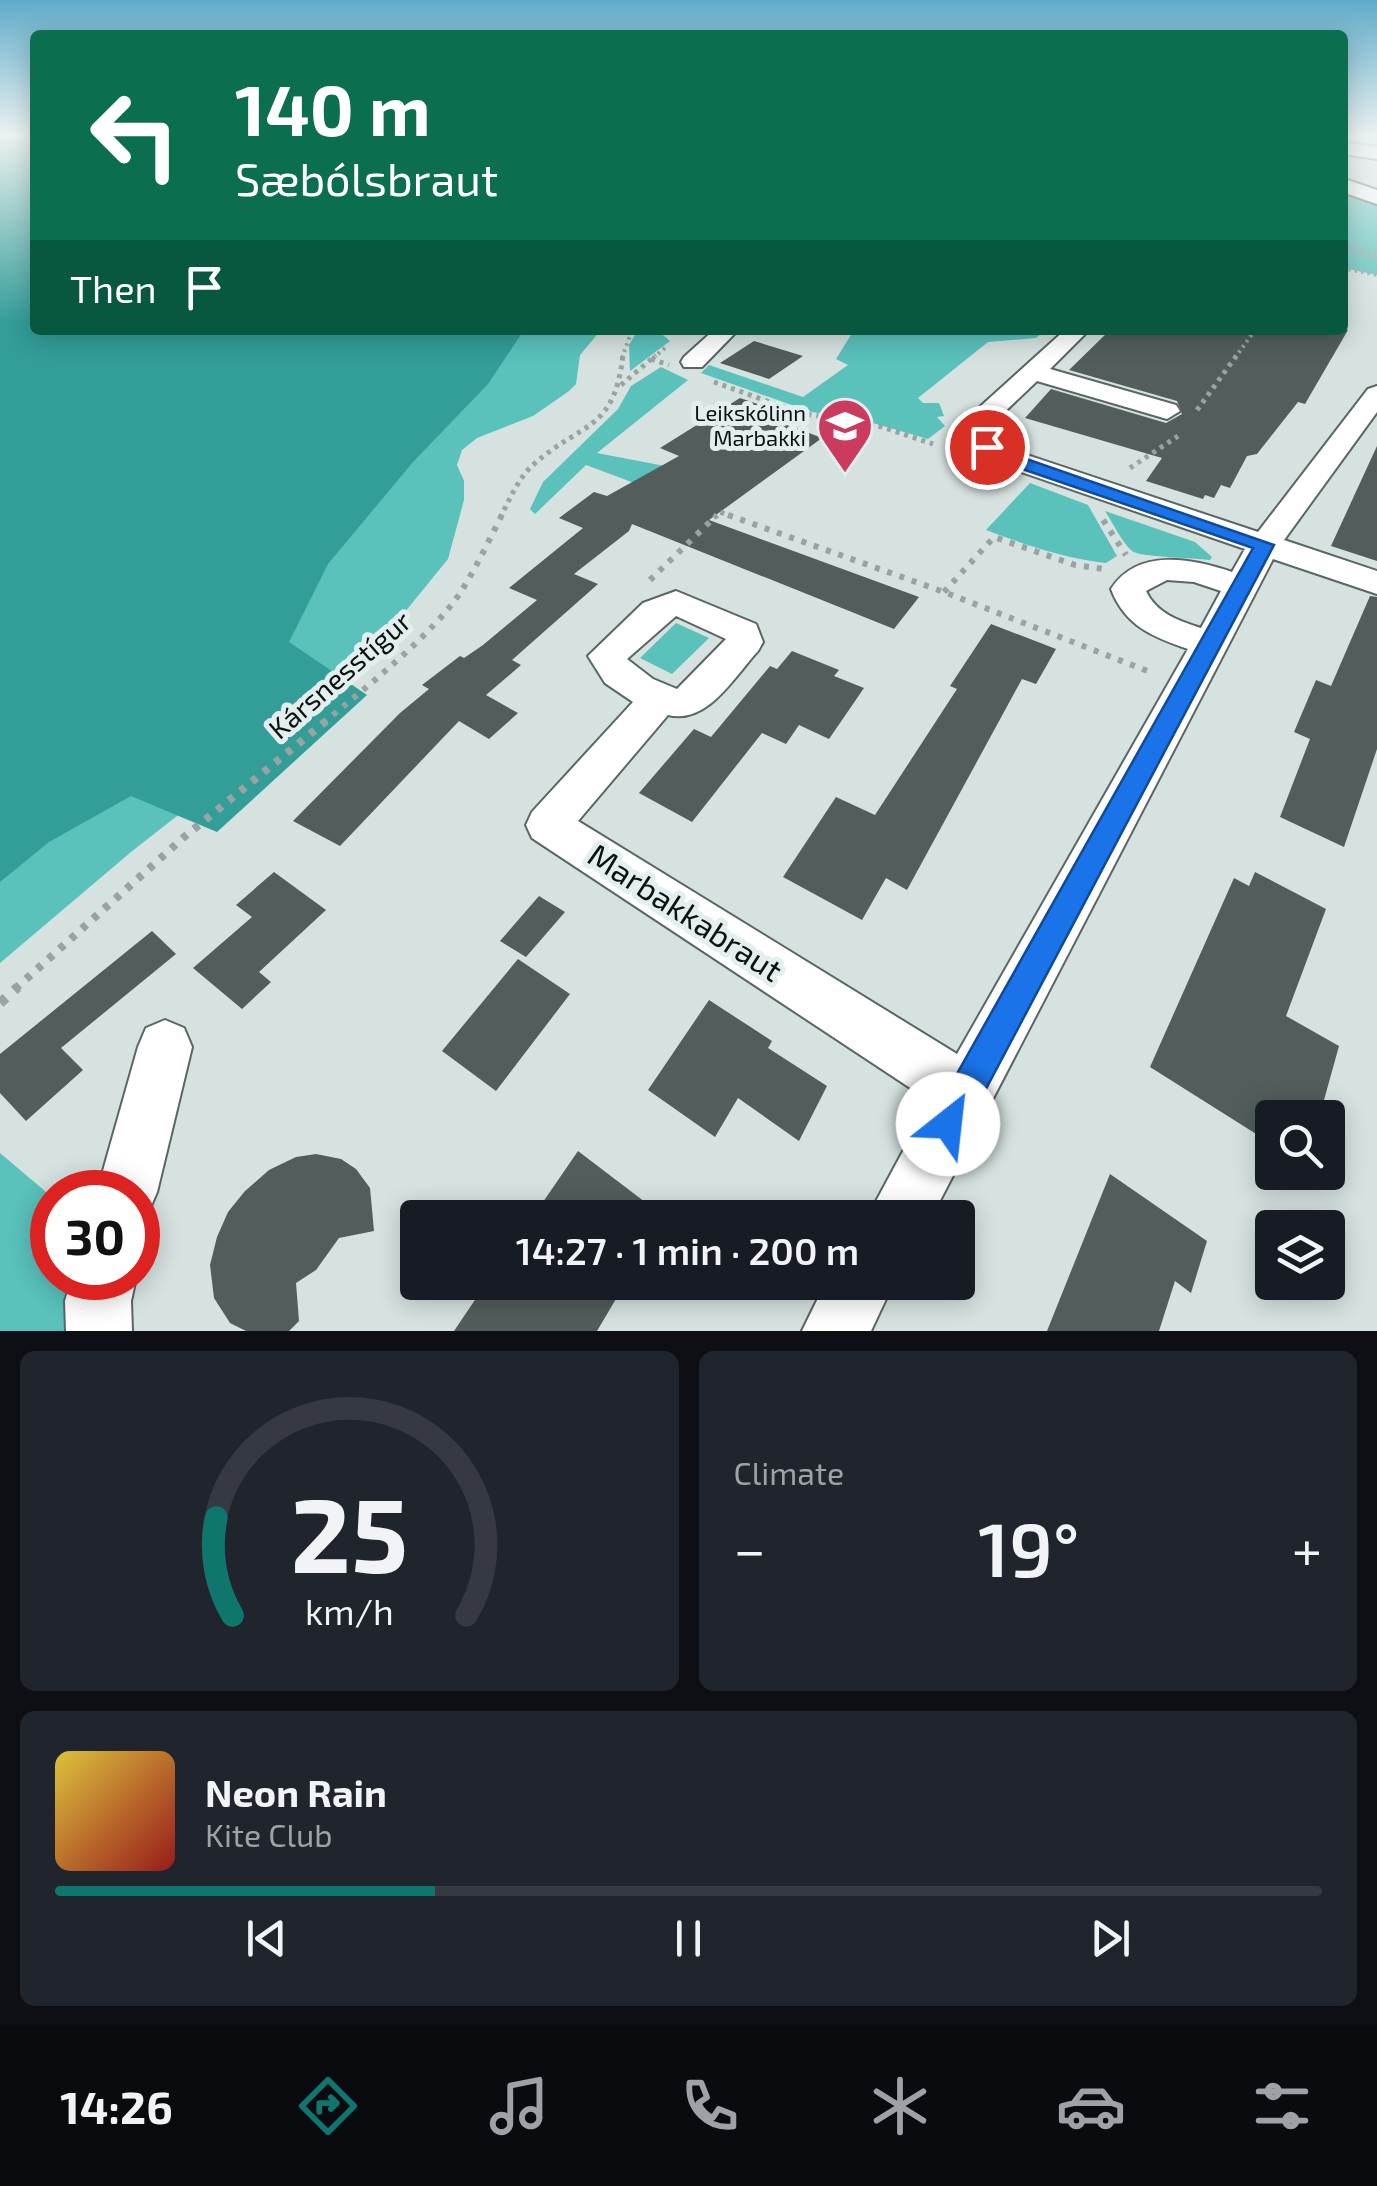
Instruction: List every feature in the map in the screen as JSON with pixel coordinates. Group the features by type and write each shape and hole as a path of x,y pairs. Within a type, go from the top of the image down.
{"street":[{"path":"694,370 723,335"},
{"path":"1073,335 977,425 977,436 987,447 1006,458 1377,583"},
{"path":"1033,372 1167,410"},
{"path":"908,1200 1264,545 1377,394"},
{"path":"1210,644 1150,622 1132,605 1128,589 1136,570 1184,569 1242,587"},
{"path":"676,602 743,634 745,642 686,704 661,697 620,677 609,666 607,656 664,604 676,602"},
{"name":"Marbakkabraut","path":"661,697 548,825 966,1092"},
{"path":"132,1170 165,1047"},
{"path":"98,1300 99,1331"},
{"path":"834,1331 852,1300"}],"path":[{"path":"1348,248 1377,258"},
{"path":"1348,269 1377,275"},
{"name":"Kársnesstígur","path":"0,1003 183,838 372,683 461,592 516,486 533,464 597,421 609,408 621,384 622,346 629,335"},
{"path":"621,384 665,348"},
{"path":"652,359 694,370 800,413 882,427 933,444"},
{"path":"664,604 649,578 720,512 944,592 1150,672"},
{"path":"1099,514 1136,570"},
{"path":"944,592 994,537 1075,565 1136,570"}],"shaded area":[{"path":"0,199 30,199 30,335 521,335 488,384 413,462 328,564 289,642 367,695 217,832 131,796 49,842 0,882"},
{"path":"1348,199 1377,206 1377,275 1348,269"},
{"path":"0,259 30,320 30,335 597,335 580,355 576,384 569,391 533,416 477,438 462,450 457,465 464,481 464,500 448,559 348,682 131,852 0,963"},
{"path":"635,335 663,335 670,341 630,371 629,345"},
{"path":"851,335 1040,335 988,342 918,398 923,403 939,403 944,416 937,417 945,426 928,439 873,423 812,412 701,373 709,365 803,397 848,365 836,359"},
{"path":"661,367 688,380 597,453 675,468 709,511 586,465 535,514 530,509 543,482 618,409 631,386"},
{"path":"1030,483 1088,505 1117,556 1106,563 1075,558 986,530"},
{"path":"1105,511 1195,542 1212,557 1210,560 1136,553 1124,542"},
{"path":"676,623 709,638 672,674 640,658"},
{"path":"0,1153 30,1178 30,1300 74,1300 72,1331 0,1331"}],"building":[{"path":"1105,335 1345,335 1305,404 1298,402 1257,454 1247,456 1230,488 1221,485 1214,498 1205,495 1203,499 1146,481 1162,458 1025,418 1051,389 1166,423 1182,414 1177,401 1069,370"},
{"path":"754,341 803,356 769,379 720,363"},
{"path":"740,398 792,416 783,423 822,438 709,520 919,597 894,629 632,524 629,531 574,574 598,584 512,660 521,665 486,695 518,713 489,739 459,721 340,846 293,821 429,689 422,685 460,656 464,658 483,645 537,600 509,588 583,528 559,518 594,492 607,496 679,456 660,448"},
{"path":"1377,446 1377,561 1331,546"},
{"path":"1370,596 1377,597 1377,749 1344,847 1280,817 1310,739 1294,732 1316,680 1331,686"},
{"path":"991,624 1056,649 1036,684 1022,679 907,890 886,878 862,920 783,877 836,797 875,815 957,689 950,686"},
{"path":"792,651 839,670 834,676 864,688 829,739 799,725 786,744 762,733 692,822 639,793 694,729 711,737 770,666 777,669"},
{"path":"274,872 326,910 259,972 271,982 242,1009 193,968 252,917 236,905"},
{"path":"1255,872 1326,909 1286,1016 1339,1046 1324,1100 1255,1100 1255,1133 1150,1067 1234,878 1249,886"},
{"path":"539,896 565,912 526,957 500,941"},
{"path":"152,931 176,954 61,1048 83,1070 26,1121 0,1093 0,1054"},
{"path":"518,959 570,994 496,1091 442,1051"},
{"path":"709,1000 772,1041 768,1048 827,1086 799,1141 738,1098 715,1137 648,1090"},
{"path":"578,1151 642,1200 544,1200"},
{"path":"316,1154 341,1159 356,1169 370,1188 374,1231 339,1238 316,1270 296,1283 299,1321 289,1331 246,1331 230,1323 214,1298 210,1265 217,1237 228,1212 269,1170 296,1157"},
{"path":"1110,1174 1207,1241 1191,1293 1175,1281 1159,1331 1047,1331"},
{"path":"475,1300 615,1300 597,1331 454,1331"}],"place":[{"name":"Leikskólinn Marbakki","path":"845,475"}],"route":[{"path":"948,1124 1264,545 1006,458 987,447"}]}
